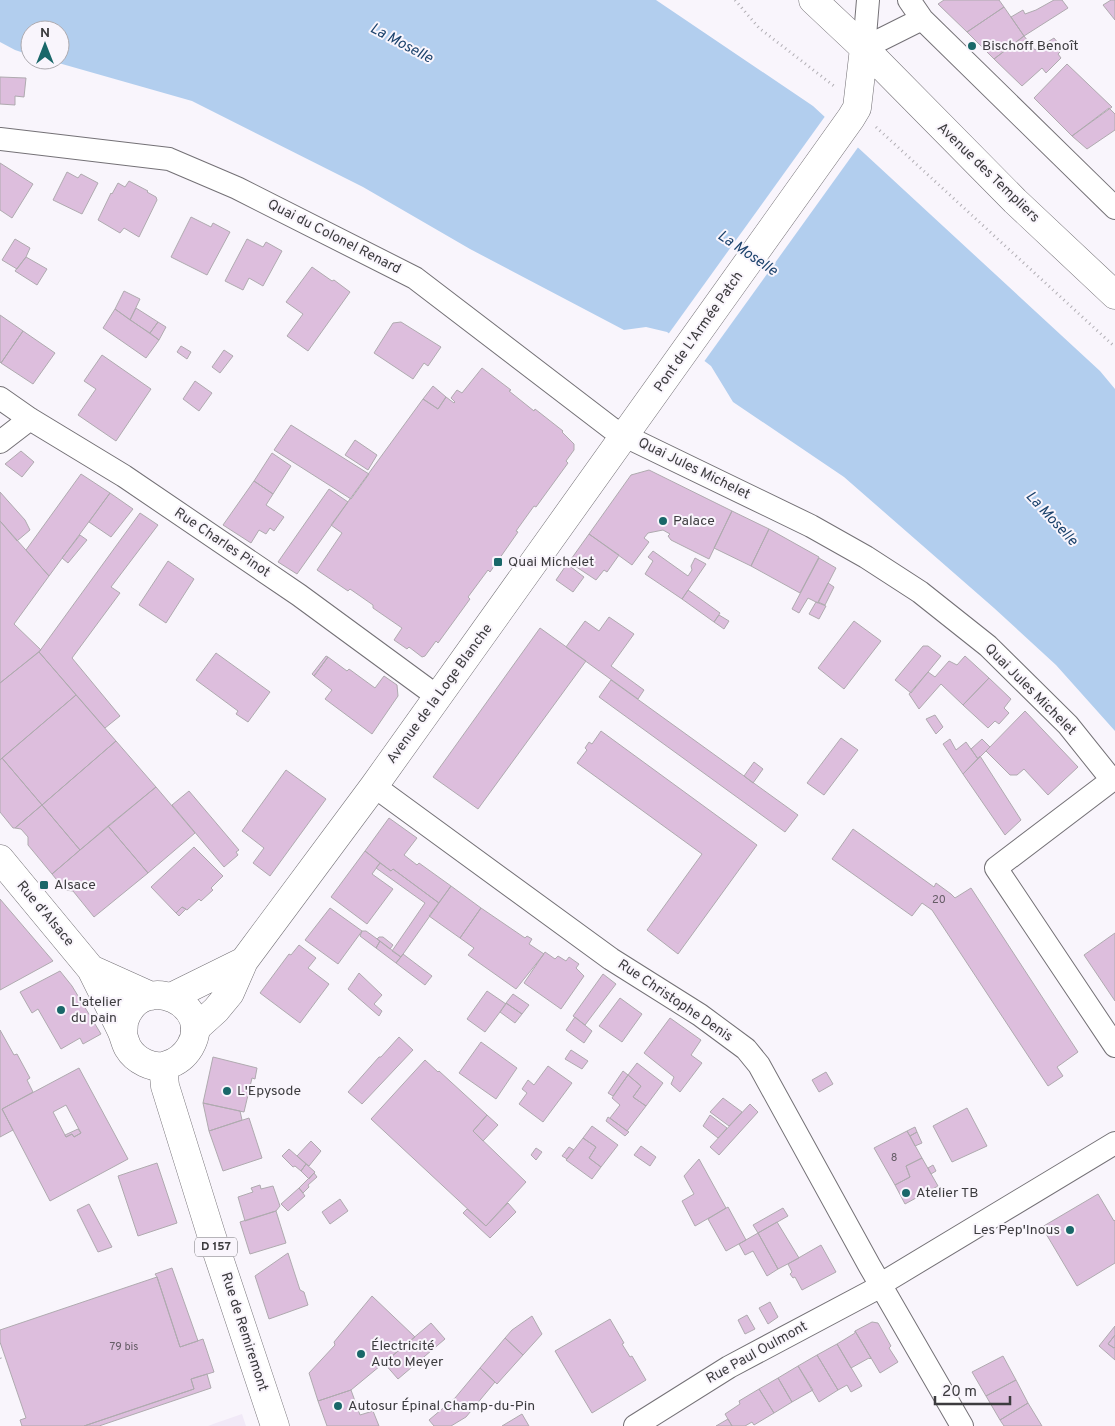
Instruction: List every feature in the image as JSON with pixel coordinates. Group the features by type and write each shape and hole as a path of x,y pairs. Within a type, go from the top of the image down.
{"street":[{"name":"Avenue des Templiers","path":"813,0 864,48 1008,194 1115,296"},
{"path":"854,114 864,48 868,0"},
{"path":"909,0 922,19 1115,208"},
{"path":"864,48 922,19"},
{"name":"Pont de L'Armée Patch","path":"629,430 854,114"},
{"name":"Quai du Colonel Renard","path":"0,139 169,159 237,188 415,278 606,424 629,430"},
{"name":"Rue Charles Pinot","path":"0,398 124,476 291,589 438,697"},
{"path":"0,442 30,418"},
{"name":"Avenue de la Loge Blanche","path":"195,1029 216,1010 230,993 244,962 374,786 629,430"},
{"name":"Quai Jules Michelet","path":"629,430 811,526 920,592 988,646 1073,732 1112,780 996,868 1115,1046"},
{"name":"Rue Christophe Denis","path":"374,786 611,959 700,1015 746,1049 760,1065 869,1265 962,1426"},
{"name":"Rue d'Alsace","path":"0,858 91,969 123,1034"},
{"name":"Avenue de la Loge Blanche","path":"161,997 244,962"},
{"name":"Rue d'Alsace","path":"91,969 161,997"},
{"path":"161,997 175,999 185,1006 192,1016 195,1029 193,1042 186,1054 176,1062 163,1066 149,1065 137,1058 128,1048 123,1034 124,1021 131,1008 140,1000 161,997"},
{"name":"Rue de Remiremont","path":"163,1066 165,1086 211,1234 275,1426"},
{"path":"881,1284 1115,1143"},
{"name":"Rue Paul Oulmont","path":"635,1426 729,1367 881,1284"}],"path":[{"path":"735,0 759,28 836,88 854,114 1115,348"}],"shaded area":[{"path":"242,1414 246,1426 208,1426 216,1423"}],"water":[{"name":"La Moselle","path":"0,0 656,0 813,106 1100,371 1115,389 1115,731 1056,665 994,608 844,477 733,402 711,366 667,332 646,327 624,330 470,249 363,187 192,101 70,66 70,20 20,20 20,52 0,42"}],"pier":[{"path":"826,115 859,146 703,363 667,336"}],"building":[{"path":"944,0 999,0 1004,7 967,32 938,4"},
{"path":"1054,0 1062,0 1068,8 1024,36 1011,17 1023,10 1025,14 1036,10"},
{"path":"1111,0 1115,0 1115,20 1103,5"},
{"path":"1004,7 1024,36 994,59 967,32"},
{"path":"1024,36 1035,50 1054,38 1063,49 1058,54 1061,58 1046,73 1042,68 1022,86 994,59"},
{"path":"1067,64 1112,107 1072,136 1034,98"},
{"path":"0,77 26,78 24,97 15,96 15,105 0,104"},
{"path":"1109,108 1115,114 1115,130 1087,149 1072,136"},
{"path":"0,163 33,184 12,218 0,210"},
{"path":"67,172 78,178 81,174 98,183 82,214 53,200"},
{"path":"129,181 148,191 157,200 139,237 124,228 120,233 98,220 118,183 125,187"},
{"path":"191,217 211,227 213,223 230,232 207,275 171,257"},
{"path":"15,239 30,248 17,269 2,260"},
{"path":"247,239 263,247 266,242 282,251 263,286 249,278 243,290 225,281"},
{"path":"26,257 47,269 37,285 15,271"},
{"path":"312,267 350,292 308,351 287,336 303,314 286,302"},
{"path":"124,291 140,299 130,320 115,309"},
{"path":"136,308 158,322 150,333 130,320"},
{"path":"115,309 159,340 146,358 103,328"},
{"path":"0,315 23,331 1,363 0,362"},
{"path":"158,322 166,327 159,340 150,333"},
{"path":"401,322 441,347 428,366 424,363 413,379 374,353 393,323"},
{"path":"23,331 55,353 33,384 1,363"},
{"path":"181,346 191,352 187,359 177,352"},
{"path":"224,350 233,356 220,373 212,367"},
{"path":"102,355 151,389 116,441 78,415 96,389 84,381"},
{"path":"482,368 511,390 509,391 534,411 535,409 563,431 574,444 574,450 566,461 568,463 516,531 518,532 490,572 488,570 468,597 470,599 438,643 436,641 425,656 422,657 409,647 407,649 394,640 402,628 350,589 348,591 317,570 342,533 331,525 423,399 438,409 446,397 454,403 451,398 457,390 462,393"},
{"path":"195,381 212,393 199,411 183,399"},
{"path":"433,386 446,397 438,409 423,399"},
{"path":"291,425 369,474 351,499 274,450"},
{"path":"355,440 377,455 368,470 345,455"},
{"path":"21,451 34,462 22,477 5,464"},
{"path":"272,453 291,466 273,494 254,481"},
{"name":"Palace","path":"649,470 732,511 709,559 671,540 668,536 670,534 663,530 648,533 644,538 649,542 632,565 589,534 631,475"},
{"path":"81,474 110,493 49,576 26,550"},
{"path":"254,481 273,494 266,505 284,517 274,531 270,528 266,534 259,530 251,543 223,525"},
{"path":"329,489 348,502 297,574 278,562"},
{"path":"0,492 25,520 30,530 17,541 0,521"},
{"path":"110,493 133,509 111,537 89,522"},
{"path":"732,511 769,529 751,566 714,548"},
{"path":"140,513 158,525 111,587 120,593 72,658 120,716 105,728 39,652"},
{"path":"0,521 49,576 14,624 41,650 0,683"},
{"path":"769,529 819,557 800,593 751,566"},
{"path":"589,534 619,555 607,572 604,570 596,580 569,562"},
{"path":"80,535 87,540 68,563 62,558"},
{"path":"653,551 688,576 692,570 691,566 695,558 706,564 682,599 645,574 653,561 648,557"},
{"path":"819,558 836,568 818,603 808,598 799,613 792,609"},
{"path":"168,561 194,579 166,623 139,605"},
{"path":"567,564 584,577 573,592 556,580"},
{"path":"828,583 834,587 825,605 818,602"},
{"path":"688,590 720,613 714,622 682,599"},
{"path":"816,602 826,606 819,619 809,614"},
{"path":"719,615 729,621 724,629 714,622"},
{"path":"609,617 634,634 611,666 644,690 638,699 566,647 585,621 599,631"},
{"path":"854,621 881,641 844,689 818,668"},
{"path":"540,628 586,661 478,809 433,777"},
{"path":"923,646 928,646 941,656 911,693 895,680"},
{"path":"39,652 76,695 0,760 0,683"},
{"path":"216,653 270,692 248,722 236,714 238,711 196,680"},
{"path":"326,656 328,657 314,676 312,674"},
{"path":"965,656 989,678 963,705 941,684 919,709 909,694 928,672 935,677 949,661 957,665"},
{"path":"328,657 347,671 349,669 375,688 384,676 397,685 398,696 372,734 325,699 332,690 314,676"},
{"path":"989,678 1011,699 1004,708 1009,713 999,724 995,721 988,728 963,705"},
{"path":"611,680 798,815 785,832 599,697"},
{"path":"76,695 116,741 42,805 2,758"},
{"path":"1025,711 1078,767 1048,795 1024,769 1017,775 1010,775 986,751"},
{"path":"935,715 943,727 936,734 926,719"},
{"path":"601,731 757,845 678,954 647,930 702,854 577,763 587,750 585,748 589,742 592,744"},
{"path":"841,738 858,750 824,795 807,783"},
{"path":"950,739 956,750 966,742 978,759 963,774 943,744"},
{"path":"982,739 990,747 978,759 971,749"},
{"path":"116,741 156,787 80,850 42,805"},
{"path":"980,756 1021,820 1005,835 963,774"},
{"path":"2,758 42,805 15,828 0,812 0,760"},
{"path":"754,762 763,769 753,783 744,776"},
{"path":"286,770 326,799 270,876 253,863 264,848 242,831"},
{"path":"156,787 195,833 148,873 108,826"},
{"path":"189,791 239,850 236,852 238,855 224,867 172,805"},
{"path":"42,805 80,850 52,874 28,845 28,837 21,829 15,828"},
{"path":"389,818 417,838 404,855 417,865 419,863 451,886 439,903 365,851"},
{"path":"108,826 148,873 94,917 73,891 65,890 52,874"},
{"path":"853,829 934,887 936,883 955,898 971,888 1078,1052 1057,1067 1063,1076 1048,1086 932,910 922,903 912,916 832,859"},
{"path":"194,847 223,876 211,888 213,890 201,901 199,899 187,910 182,907 176,913 151,887"},
{"path":"365,851 380,863 372,874 393,889 367,924 331,897"},
{"path":"380,863 391,871 393,869 439,903 401,957 392,951 425,903 376,868"},
{"path":"451,886 481,908 460,938 429,916"},
{"path":"0,899 53,961 0,990"},
{"path":"182,907 186,909 179,916 176,913"},
{"path":"330,908 362,931 338,964 305,940"},
{"path":"481,908 525,938 527,936 532,939 529,944 544,954 516,989 468,955 474,948 460,938"},
{"path":"362,931 366,931 380,941 376,948 360,936"},
{"path":"1115,933 1115,1001 1084,955"},
{"path":"383,937 393,945 390,949 377,939"},
{"path":"380,941 401,957 396,963 376,948"},
{"path":"299,945 316,958 308,968 329,984 300,1023 260,993 289,954 291,955"},
{"path":"545,952 555,959 558,956 566,961 569,957 579,964 576,968 584,976 561,1009 524,983"},
{"path":"403,954 432,976 425,985 396,963"},
{"path":"60,971 72,986 101,1034 83,1044 80,1038 61,1049 38,1009 32,1013 20,992"},
{"path":"359,973 382,995 374,1004 382,1011 379,1016 348,989"},
{"path":"603,974 616,984 585,1025 573,1016"},
{"path":"487,991 506,1004 485,1032 467,1019"},
{"path":"513,994 529,1005 522,1014 506,1003"},
{"path":"620,998 642,1014 622,1042 599,1026"},
{"path":"506,1003 522,1014 515,1023 500,1012"},
{"path":"575,1017 592,1031 584,1043 566,1030"},
{"path":"670,1018 701,1040 691,1055 702,1063 680,1092 671,1084 674,1077 644,1053"},
{"path":"0,1030 14,1055 17,1054 30,1078 27,1080 33,1092 2,1109 13,1130 0,1137"},
{"path":"399,1037 413,1050 362,1104 348,1092"},
{"path":"481,1042 517,1068 496,1099 459,1073"},
{"path":"571,1050 588,1061 582,1069 565,1059"},
{"name":"L'Epysode","path":"213,1057 257,1068 255,1079 252,1078 244,1112 203,1103"},
{"path":"425,1060 487,1115 473,1131 526,1182 486,1226 371,1119"},
{"path":"637,1063 663,1083 646,1106 633,1097 641,1086 628,1075"},
{"path":"548,1066 572,1083 543,1122 519,1104 527,1093 522,1089 528,1080 534,1085"},
{"path":"79,1068 128,1159 50,1201 2,1109","holes":["66,1105 81,1133 74,1137 72,1134 66,1137 53,1112"]},
{"path":"623,1071 628,1075 613,1096 608,1093"},
{"path":"826,1072 833,1084 819,1092 812,1080"},
{"path":"628,1075 641,1086 633,1097 646,1106 627,1131 610,1118 620,1105 612,1098"},
{"path":"723,1098 742,1112 729,1126 710,1112"},
{"path":"203,1103 240,1111 242,1120 209,1131"},
{"path":"750,1104 758,1112 719,1155 710,1147"},
{"path":"967,1108 987,1146 952,1162 933,1126"},
{"path":"487,1115 498,1125 483,1141 473,1131"},
{"path":"710,1115 727,1128 718,1138 703,1126"},
{"path":"608,1117 629,1132 625,1136 606,1121"},
{"path":"249,1118 262,1158 223,1171 209,1131"},
{"path":"592,1126 618,1145 601,1167 589,1158 596,1147 583,1138"},
{"path":"915,1127 917,1132 910,1136 907,1131"},
{"path":"78,1129 81,1133 74,1137 72,1134 66,1137 65,1135"},
{"path":"907,1131 922,1158 906,1166 910,1177 895,1185 874,1148"},
{"path":"917,1132 922,1143 915,1146 910,1136"},
{"path":"583,1138 596,1147 589,1158 601,1167 592,1179 566,1160"},
{"path":"311,1141 321,1151 309,1166 297,1156"},
{"path":"641,1146 656,1157 650,1166 634,1155"},
{"path":"569,1147 574,1150 567,1159 562,1156"},
{"path":"536,1148 542,1152 536,1160 531,1155"},
{"path":"289,1149 306,1164 301,1171 295,1166 293,1167 282,1156"},
{"path":"922,1158 938,1186 905,1204 895,1185 910,1177 906,1166"},
{"path":"699,1159 726,1208 695,1226 682,1201 694,1194 684,1176"},
{"path":"157,1163 177,1223 138,1236 118,1176"},
{"path":"306,1164 315,1172 309,1179 301,1171"},
{"path":"933,1165 936,1171 931,1174 928,1168"},
{"path":"314,1173 317,1177 308,1185 309,1187 303,1193 299,1188"},
{"path":"260,1185 261,1189 273,1186 280,1206 276,1211 245,1221 238,1197 253,1192 251,1188"},
{"path":"299,1188 305,1196 288,1211 281,1204"},
{"path":"1098,1194 1115,1220 1115,1263 1077,1286 1042,1227"},
{"path":"340,1199 348,1211 330,1224 322,1212"},
{"path":"508,1203 516,1212 490,1238 463,1213 467,1209 486,1226"},
{"path":"89,1204 112,1247 98,1252 77,1210"},
{"path":"728,1207 746,1240 726,1251 708,1219"},
{"path":"783,1208 788,1216 758,1233 753,1225"},
{"path":"276,1211 286,1243 250,1254 240,1222"},
{"path":"777,1222 799,1258 778,1269 758,1233"},
{"path":"758,1233 778,1269 767,1276 753,1251 745,1255 739,1244"},
{"path":"821,1245 836,1272 802,1290 795,1277 793,1278 790,1274 792,1272 788,1264"},
{"path":"288,1253 300,1290 304,1292 308,1305 269,1319 255,1276"},
{"path":"172,1268 198,1341 180,1347 155,1274"},
{"path":"157,1277 180,1347 203,1339 214,1372 191,1379 194,1389 84,1426 22,1426 20,1420 26,1418 0,1342 0,1330"},
{"name":"Électricité Auto Meyer","path":"372,1296 415,1337 351,1390 318,1401 309,1373 335,1345 334,1342"},
{"path":"770,1302 778,1317 768,1324 759,1308"},
{"path":"747,1315 755,1329 745,1334 738,1320"},
{"path":"532,1316 542,1334 523,1355 505,1338 512,1330"},
{"path":"610,1319 624,1343 622,1344 630,1357 632,1356 646,1380 592,1413 555,1351"},
{"path":"872,1322 878,1323 891,1346 889,1348 898,1362 880,1373 855,1331"},
{"path":"431,1323 445,1339 398,1379 384,1363"},
{"path":"1115,1326 1115,1335 1108,1344 1115,1347 1115,1360 1099,1346"},
{"path":"855,1331 871,1358 851,1368 837,1344 855,1333"},
{"path":"1115,1335 1115,1347 1114,1348 1108,1344"},
{"path":"505,1338 523,1355 497,1384 480,1368"},
{"path":"837,1344 862,1386 851,1392 847,1385 838,1390 817,1355"},
{"path":"817,1355 838,1390 819,1402 798,1366"},
{"path":"1003,1356 1016,1380 986,1396 972,1372"},
{"path":"798,1366 813,1390 792,1402 778,1378"},
{"path":"480,1368 495,1382 466,1417 451,1426 434,1426 429,1420 455,1398"},
{"path":"207,1374 211,1388 99,1426 84,1426 194,1389 191,1379"},
{"path":"778,1378 792,1402 774,1413 759,1389"},
{"path":"1016,1380 1028,1403 1000,1420 986,1396"},
{"path":"759,1389 774,1413 754,1425 752,1422 745,1426 732,1426 725,1414 740,1404 739,1401"},
{"name":"Autosur Épinal Champ-du-Pin","path":"351,1390 360,1415 373,1411 379,1426 327,1426 318,1401"},
{"path":"1028,1403 1042,1426 1004,1426 1000,1420"},
{"path":"522,1414 529,1426 502,1426"},
{"path":"728,1419 732,1426 716,1426"}],"place":[{"name":"Bischoff Benoît","path":"972,46"},
{"name":"Palace","path":"663,521"},
{"name":"Quai Michelet","path":"498,562"},
{"name":"Alsace","path":"44,885"},
{"name":"L'atelier du pain","path":"61,1010"},
{"name":"L'Epysode","path":"227,1091"},
{"name":"Atelier TB","path":"906,1193"},
{"name":"Les Pep'Inous","path":"1070,1230"},
{"name":"Électricité Auto Meyer","path":"361,1354"},
{"name":"Autosur Épinal Champ-du-Pin","path":"338,1406"}]}
